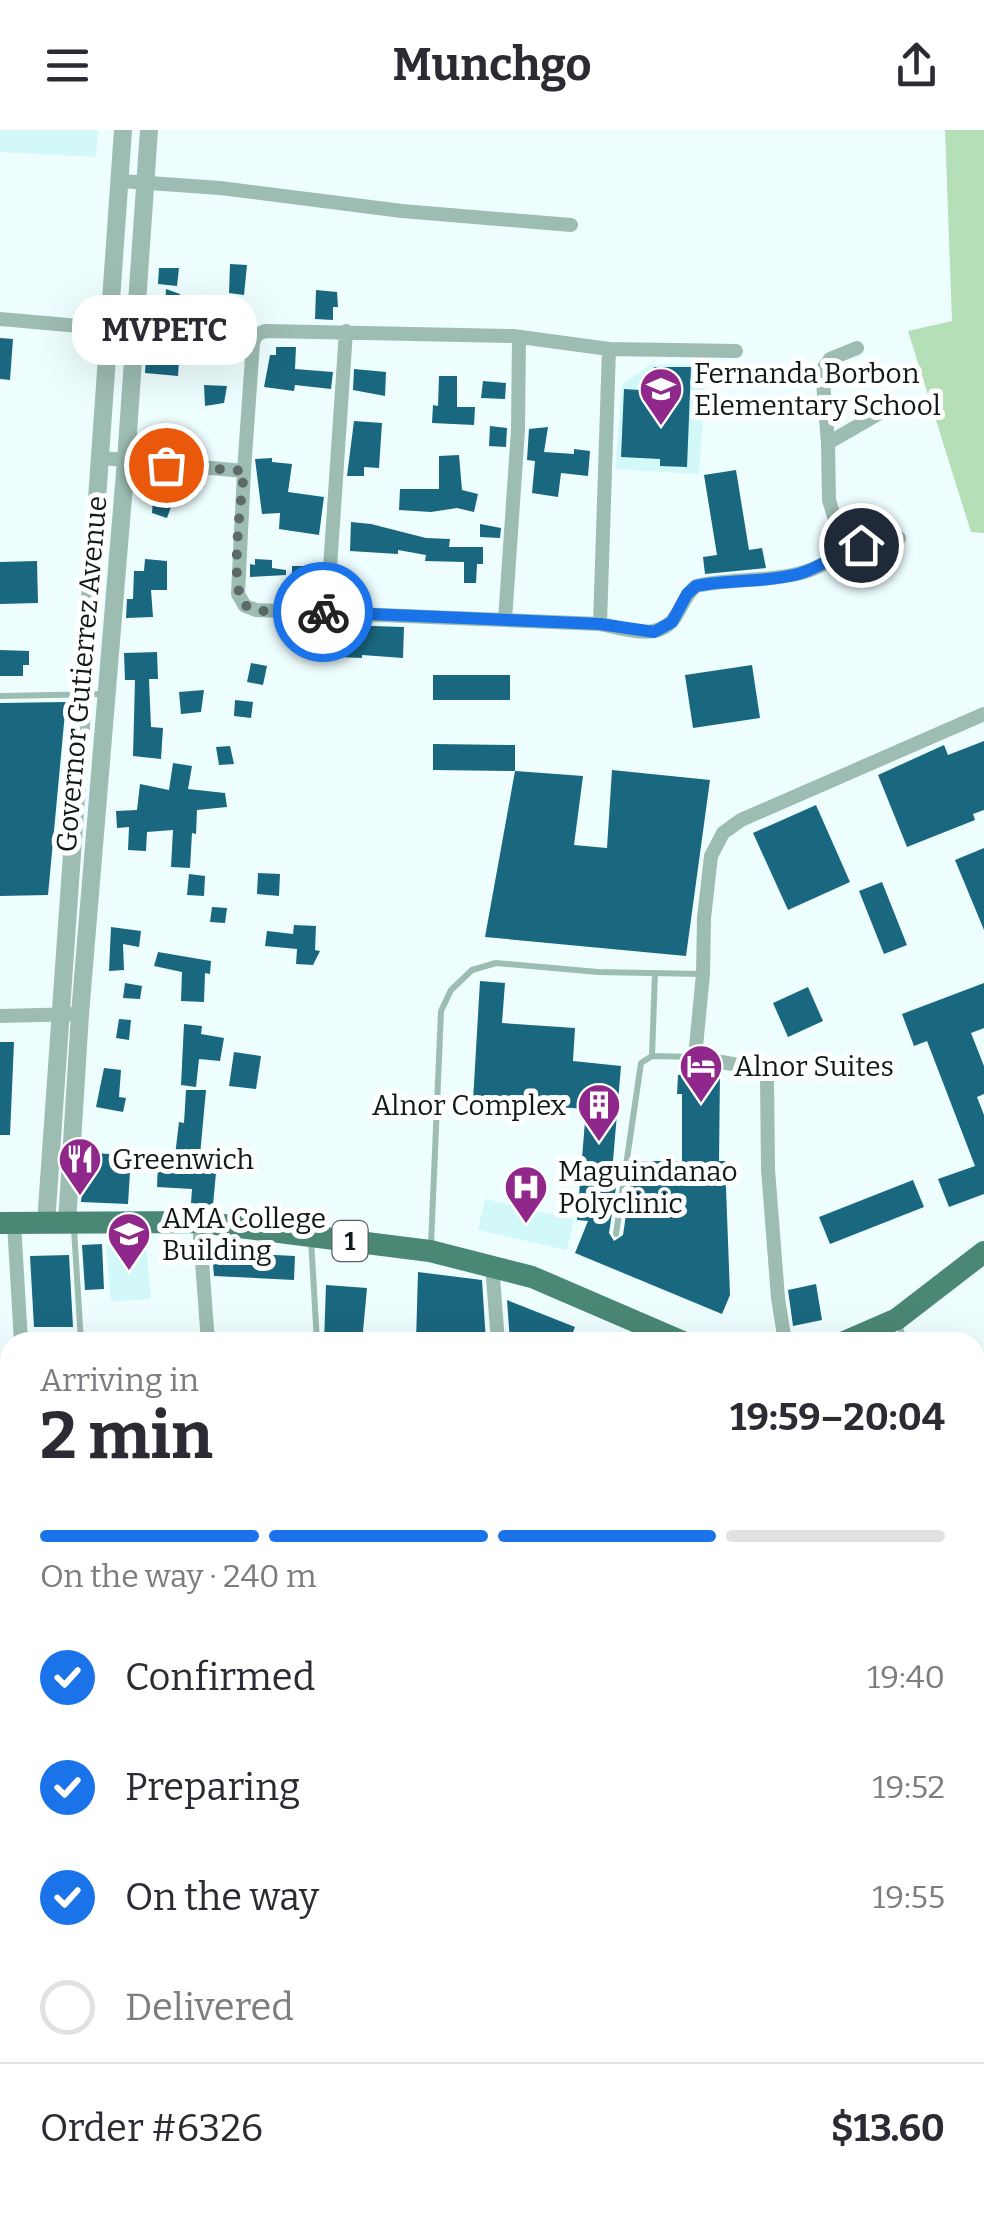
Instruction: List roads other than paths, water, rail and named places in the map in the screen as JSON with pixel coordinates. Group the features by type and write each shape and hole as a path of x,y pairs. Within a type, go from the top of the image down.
{"main road":[{"name":"1","path":"7,1223 199,1222 430,1251 532,1276 660,1332"},
{"path":"867,1332 897,1319 984,1252"}],"street":[{"name":"Governor Gutierrez Avenue","path":"62,1223 85,694 123,130"},
{"name":"Governor Gutierrez Avenue","path":"71,1014 107,694 149,130"},
{"path":"120,182 220,188 402,211 571,225"},
{"path":"0,319 136,330"},
{"path":"736,350 609,348 519,337 271,330 256,335 237,566 240,599 256,610 600,624 659,631 672,622 687,594 696,586 793,576 817,568 844,549 899,538"},
{"path":"327,612 346,332"},
{"path":"505,620 518,430 519,337"},
{"path":"600,624 609,348"},
{"path":"844,549 829,500 822,370 830,360 858,348"},
{"path":"828,443 892,406"},
{"path":"102,458 244,471"},
{"path":"783,1332 768,1169 767,1077 759,1069 696,1057 710,865 723,832 741,820 984,714"},
{"path":"0,1016 71,1014"},
{"path":"199,1222 207,1332"},
{"path":"7,1223 20,1332"},
{"path":"492,1265 497,1332"}],"lane":[{"path":"0,696 107,694"},
{"path":"430,1251 441,1011 450,990 472,970 496,963 598,972 703,974"},
{"path":"652,1056 656,973"},
{"path":"616,1234 641,1063 652,1056 696,1057"},
{"path":"62,1223 79,1332"},
{"path":"311,1236 316,1332"},
{"path":"897,1319 902,1332"}],"place":[{"name":"Fernanda Borbon Elementary School","path":"661,427"},
{"name":"MVPETC","path":"166,465"},
{"name":"Alnor Suites","path":"701,1104"},
{"name":"Alnor Complex","path":"599,1143"},
{"name":"Greenwich","path":"80,1197"},
{"name":"Maguindanao Polyclinic","path":"526,1225"},
{"name":"AMA College Building","path":"129,1272"}]}
